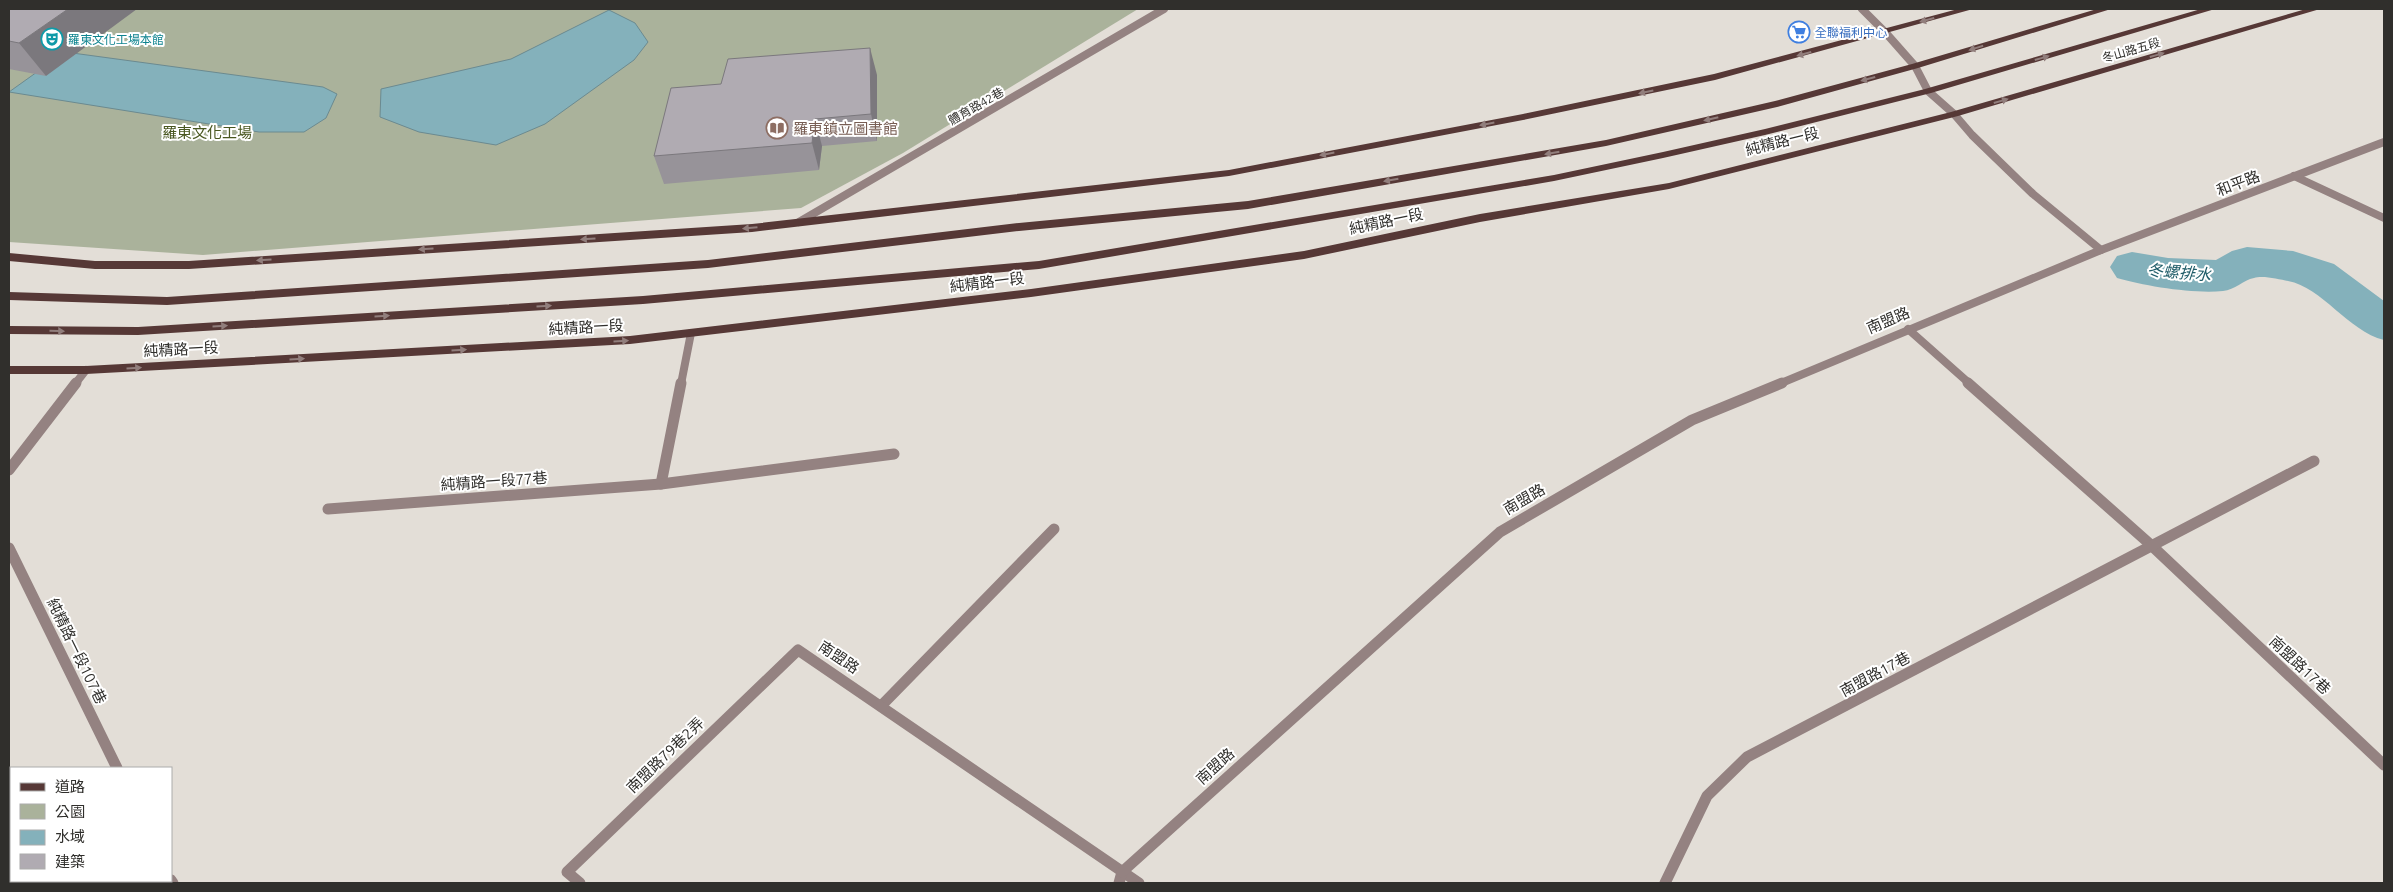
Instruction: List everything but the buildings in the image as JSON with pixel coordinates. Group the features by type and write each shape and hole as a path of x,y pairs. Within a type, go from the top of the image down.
{"main road":[{"path":"9,256 95,265 189,265 752,228 1229,173 1524,117 1715,78 1968,9"},
{"path":"9,296 167,301 708,264 1019,227 1248,205 1606,143 1777,104 1915,66 2106,9"},
{"name":"冬山路五段","path":"1928,91 2210,9"},
{"name":"冬山路五段","path":"1954,114 2315,9"},
{"name":"純精路一段","path":"9,330 138,331 643,300 1039,265 1554,178 1765,132 1928,91"},
{"name":"純精路一段","path":"9,370 86,370 630,340 1031,293 1304,255 1480,218 1669,186 1954,114"}],"street":[{"name":"體育路42巷","path":"798,222 1164,9"},
{"path":"1862,9 1915,66 1928,91 1954,114 1972,135 2033,194 2101,250"},
{"name":"和平路","path":"2101,250 2384,142"},
{"path":"2294,176 2384,218"},
{"name":"南盟路","path":"798,650 881,706 1121,878 1500,532 1692,420 2101,250"},
{"name":"南盟路17巷","path":"1908,329 2151,545 2384,765"},
{"path":"661,484 691,333"},
{"path":"9,470 86,370"},
{"name":"純精路一段77巷","path":"328,509 661,484 894,454"},
{"name":"南盟路17巷","path":"1665,883 1707,796 1747,757 2314,461"},
{"path":"881,706 1054,529"},
{"name":"純精路一段107巷","path":"9,548 117,767"},
{"name":"南盟路79巷2弄","path":"580,883 567,872 798,650"},
{"path":"1121,878 1139,883"}],"green space":[{"name":"羅東文化工場","path":"9,9 1138,9 903,153 801,208 203,255 9,242"}],"water":[{"path":"609,10 635,23 648,42 634,60 545,124 496,145 419,132 380,117 381,89 511,59"},
{"path":"65,52 323,87 337,94 326,118 304,132 259,132 9,92"}],"waterway":[{"name":"冬螺排水","path":"2132,267 2168,273 2223,276 2247,262 2293,266 2319,275 2384,324"}],"place":[{"name":"全聯福利中心","path":"1799,32"},
{"name":"羅東文化工場本館","path":"52,39"},
{"name":"羅東鎮立圖書館","path":"777,128"}]}
